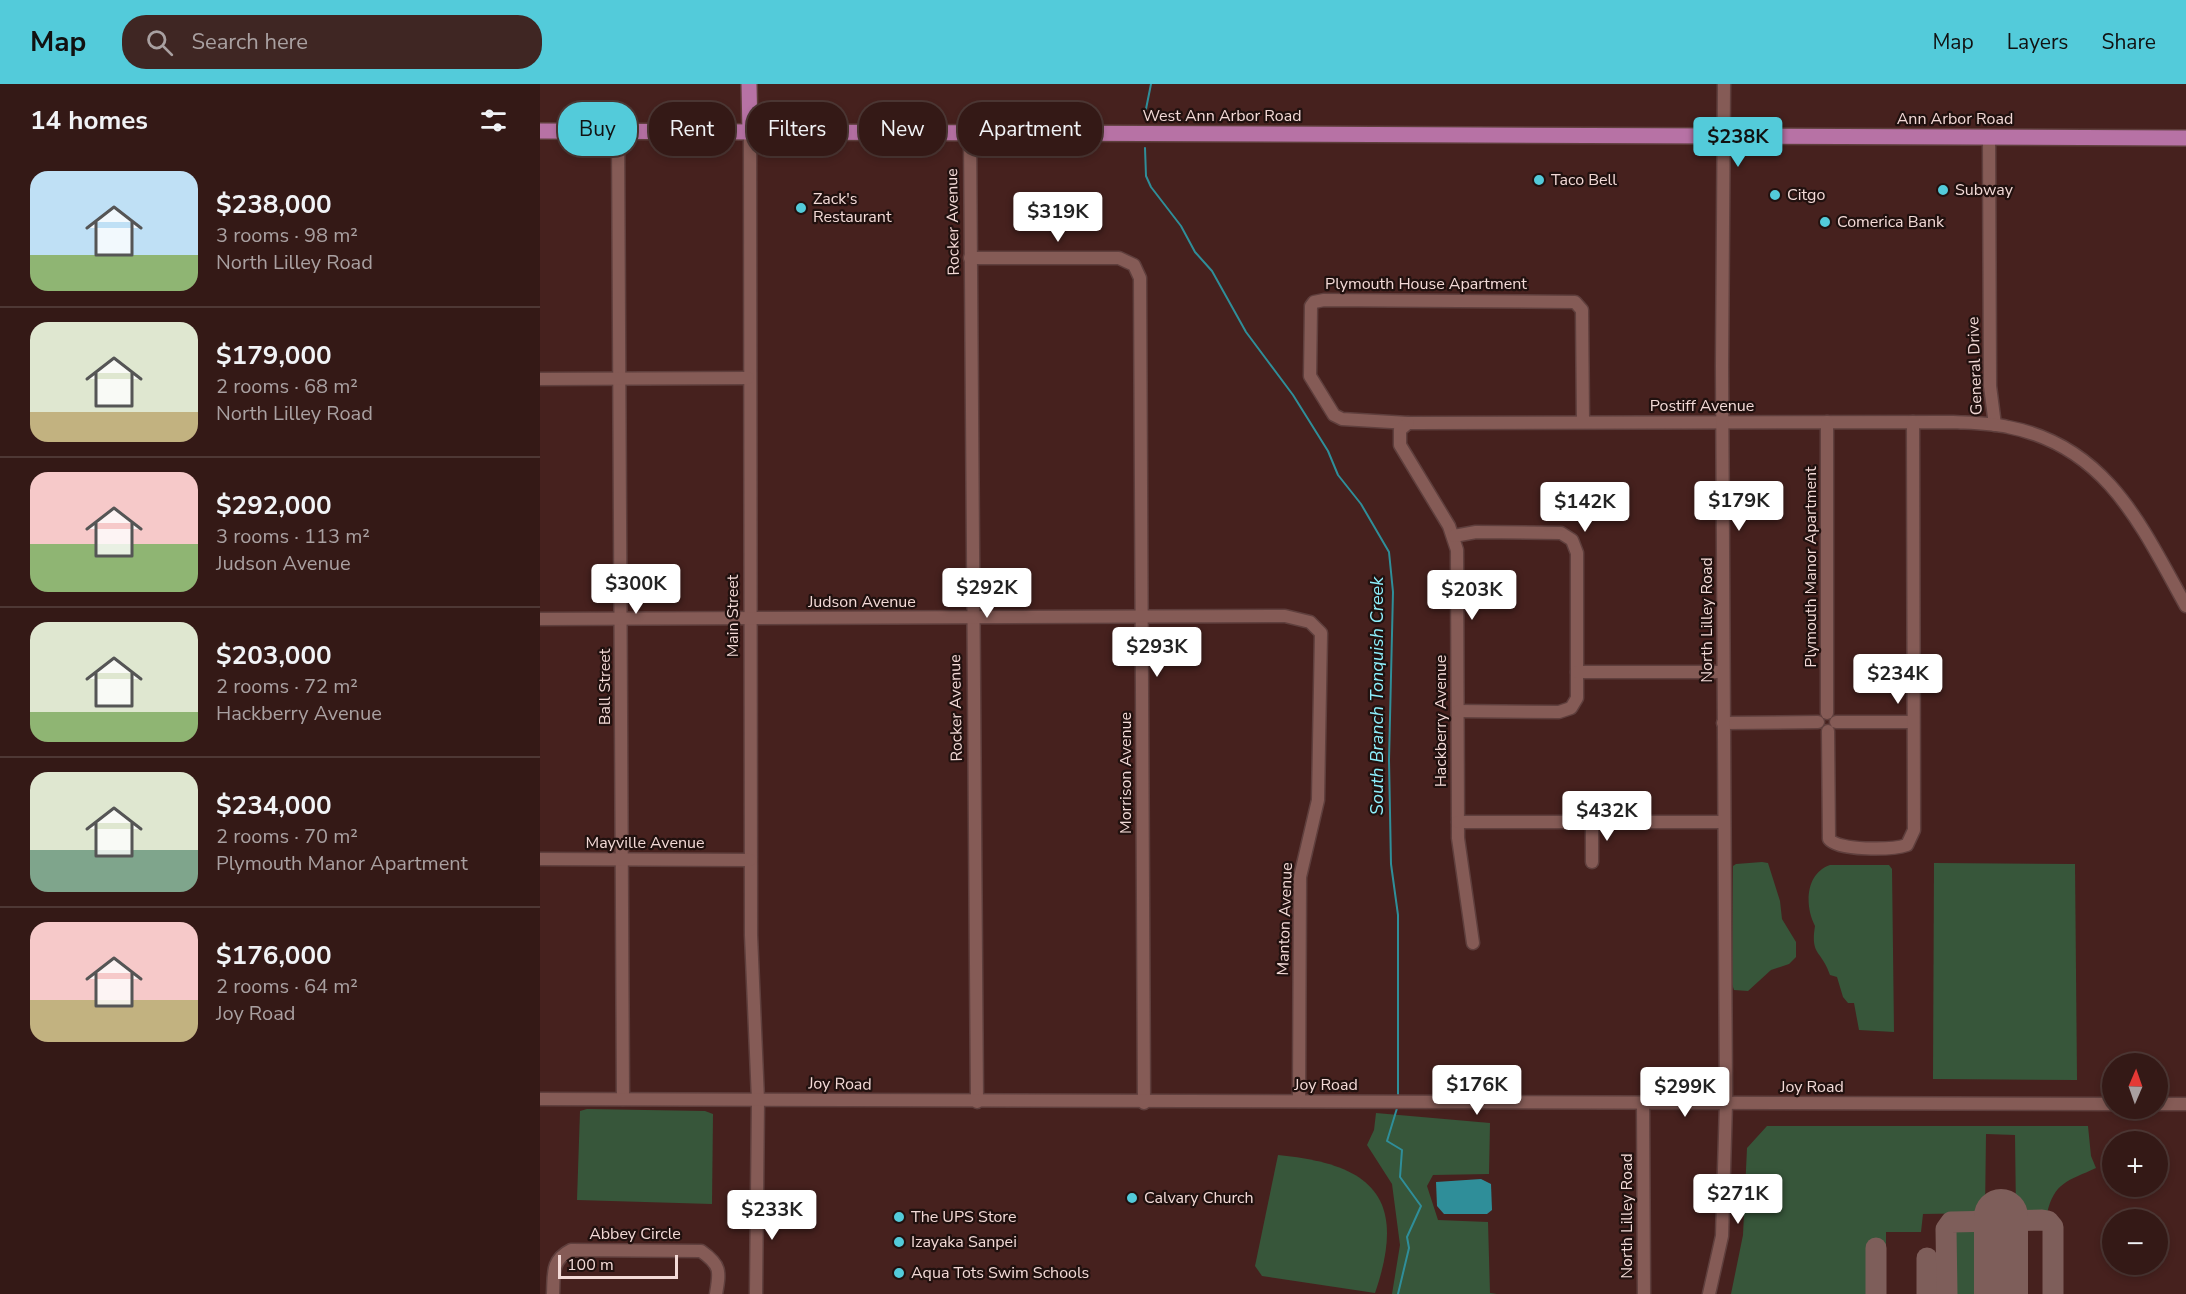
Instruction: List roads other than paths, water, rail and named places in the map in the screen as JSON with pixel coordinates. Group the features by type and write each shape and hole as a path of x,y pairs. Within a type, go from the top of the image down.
{"main road":[{"path":"749,84 749,102"},
{"name":"West Ann Arbor Road","path":"540,131 558,131"},
{"name":"West Ann Arbor Road","path":"637,132 747,133"},
{"name":"West Ann Arbor Road","path":"847,133 958,134"},
{"name":"West Ann Arbor Road","path":"1102,134 1723,136"},
{"name":"Ann Arbor Road","path":"1723,136 2186,138"}],"street":[{"name":"North Lilley Road","path":"1709,1294 1722,1236 1726,1103 1723,723 1724,84"},
{"name":"General Drive","path":"1989,137 1990,386 1995,425 2028,432 2056,443 2099,473 2124,499 2186,606"},
{"name":"Ball Street","path":"618,156 623,1099"},
{"name":"Main Street","path":"750,156 748,378 750,860 758,1100 756,1294"},
{"name":"Rocker Avenue","path":"970,156 977,1102"},
{"name":"Morrison Avenue","path":"970,258 1119,258 1134,265 1140,284 1144,1103"},
{"name":"Plymouth House Apartment","path":"1408,423 1342,419 1334,415 1309,370 1310,312 1314,302 1324,300 1575,302 1582,310 1583,422"},
{"path":"540,379 748,378"},
{"name":"Plymouth Manor Apartment","path":"1827,422 1829,839 1836,845 1844,847 1896,848 1910,843 1914,830 1912,422"},
{"name":"Postiff Avenue","path":"1408,423 1912,422 1995,425"},
{"name":"Hackberry Avenue","path":"1408,423 1400,430 1400,445 1454,536 1457,550 1459,851 1473,943"},
{"path":"1454,536 1476,532 1561,533 1572,540 1577,553 1577,698 1566,711 1458,711"},
{"name":"Judson Avenue","path":"540,618 1297,617 1310,621 1321,633"},
{"name":"Manton Avenue","path":"1299,1101 1300,877 1318,800 1321,633"},
{"path":"1578,672 1724,672"},
{"path":"1723,723 1913,722"},
{"path":"1458,822 1724,822"},
{"path":"1592,823 1592,862"},
{"name":"Mayville Avenue","path":"540,859 750,860"},
{"name":"Joy Road","path":"540,1099 1144,1103 1299,1101 2102,1104"},
{"name":"North Lilley Road","path":"1643,1102 1644,1294"},
{"path":"2168,1104 2186,1104"},
{"name":"Abbey Circle","path":"553,1294 554,1264 560,1255 571,1250 701,1251 715,1261 719,1275 716,1294"}],"water":[{"path":"1481,1179 1491,1184 1492,1210 1487,1214 1444,1214 1437,1206 1436,1182"}],"waterway":[{"name":"South Branch Tonquish Creek","path":"1145,114 1151,84"},
{"name":"South Branch Tonquish Creek","path":"1145,148 1146,176 1151,187 1181,226 1195,252 1212,271 1246,332 1293,395 1328,451 1338,475 1361,504 1389,552 1393,592 1389,760 1391,864 1398,915 1398,1096"},
{"name":"South Branch Tonquish Creek","path":"1398,1105 1387,1141 1402,1150 1400,1177 1421,1206 1407,1237 1409,1248 1398,1294"}],"place":[{"name":"Taco Bell","path":"1539,180"},
{"name":"Subway","path":"1943,190"},
{"name":"Citgo","path":"1775,195"},
{"name":"Zack's Restaurant","path":"801,208"},
{"name":"Comerica Bank","path":"1825,222"},
{"name":"Calvary Church","path":"1132,1198"},
{"name":"The UPS Store","path":"899,1217"},
{"name":"Izayaka Sanpei","path":"899,1242"},
{"name":"Aqua Tots Swim Schools","path":"899,1273"}]}
